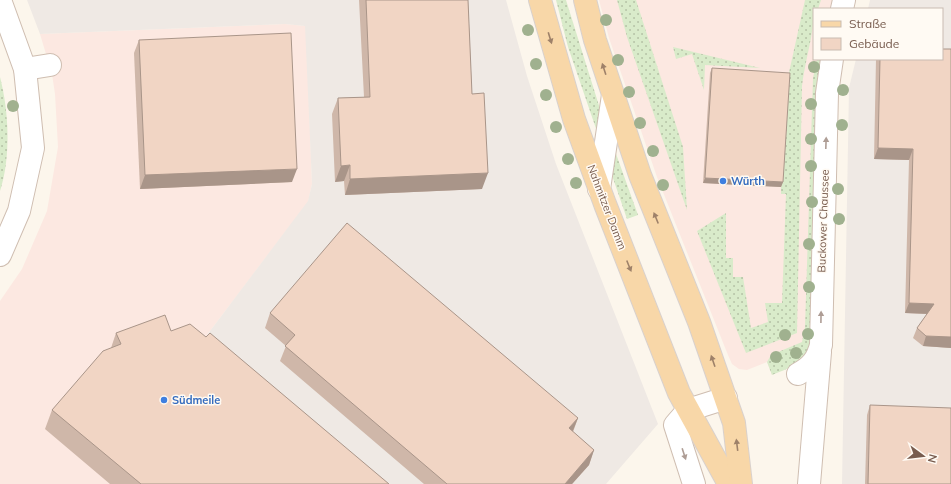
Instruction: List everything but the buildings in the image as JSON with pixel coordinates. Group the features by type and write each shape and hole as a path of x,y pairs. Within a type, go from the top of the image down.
{"main road":[{"path":"585,0 595,40 640,175 699,322 726,398 734,423 741,484"},
{"name":"Nahmitzer Damm","path":"545,1 574,118 681,417"},
{"path":"681,417 729,484"}],"street":[{"path":"0,0 25,69 33,148 19,211 0,255"},
{"name":"Buckower Chaussee","path":"798,374 808,369 814,362 821,345 827,92 832,60"},
{"path":"25,69 50,65"},
{"path":"599,189 613,95"},
{"path":"809,484 821,345"},
{"path":"694,484 681,417 726,398"}],"shaded area":[{"path":"27,0 506,0 527,76 556,164 658,424 606,484 384,484 207,335 308,201 312,184 305,26 285,24 40,34"},
{"path":"599,0 835,0 833,8 813,8 813,60 821,60 817,80 811,338 772,375 767,362 747,370 739,369 732,364 657,177 609,38"},
{"path":"870,0 951,0 951,484 842,484 849,88 856,60 943,60 943,8 868,8"},
{"path":"285,24 306,26 312,184 308,202 207,335 384,484 0,484 0,301 22,269 47,211 58,147 55,94 52,74 40,34"}],"green space":[{"path":"556,0 566,0 601,112 638,215 627,219 568,47"},
{"path":"617,0 636,0 683,147 687,210 627,37"},
{"path":"805,0 821,0 818,8 813,8 813,28 802,86 797,333 746,353 697,231 726,213 726,258 733,258 733,277 743,277 751,328 768,322 765,303 782,303 786,194 781,194 781,187 788,77"},
{"path":"673,47 760,68 705,65 704,90 692,54 676,59"},
{"path":"817,60 821,60 817,80 811,338 803,358 792,366 772,375 767,362 771,355 802,342 805,327 813,78"},
{"path":"0,77 8,134 6,164 0,191"}],"place":[{"name":"Würth","path":"723,181"},
{"name":"Südmeile","path":"164,400"}]}
